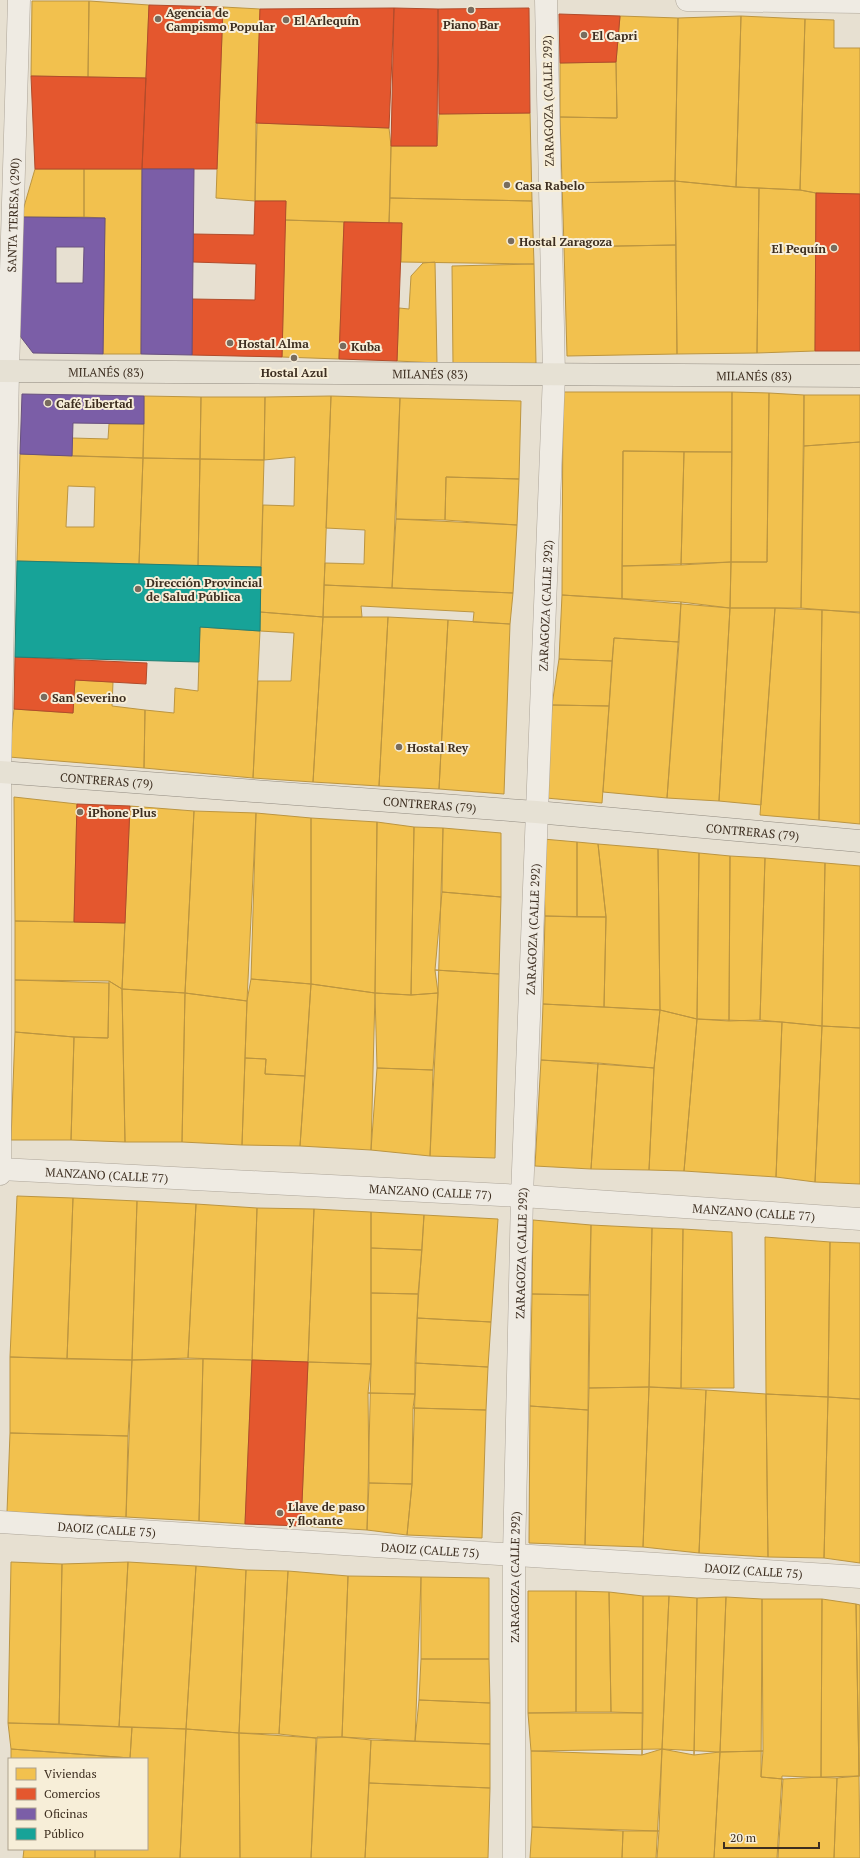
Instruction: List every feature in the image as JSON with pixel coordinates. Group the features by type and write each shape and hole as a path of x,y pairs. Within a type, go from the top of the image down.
{"main road":[{"name":"MILANÉS (83)","path":"4,372 860,376"},
{"name":"CONTRERAS (79)","path":"0,772 536,812 860,841"}],"street":[{"name":"SANTA TERESA (290)","path":"0,1174 0,772 4,372 19,0"},
{"name":"ZARAGOZA (CALLE 292)","path":"514,1858 514,1555 522,1196 554,375 546,0"},
{"path":"687,0 860,2"},
{"name":"MANZANO (CALLE 77)","path":"0,1169 522,1196 860,1219"},
{"name":"DAOIZ (CALLE 75)","path":"0,1522 860,1577"}],"building: Viviendas":[{"path":"32,1 89,1 88,77 31,76"},
{"path":"89,1 149,5 146,78 88,77"},
{"path":"223,7 260,9 255,201 216,198"},
{"path":"620,16 678,18 675,181 562,183 560,117 617,118 616,62"},
{"path":"741,16 736,187 675,181 678,18"},
{"path":"741,16 805,19 800,190 736,187"},
{"path":"805,19 834,20 834,48 860,48 860,194 816,193 800,190"},
{"path":"616,62 617,118 560,117 560,63"},
{"path":"530,113 532,201 390,198 391,146 437,146 439,114"},
{"path":"256,123 389,128 391,146 389,223 285,220 286,201 255,201"},
{"path":"35,169 84,169 84,217 21,217"},
{"path":"84,169 142,169 141,354 103,354 105,218 84,217"},
{"path":"675,181 759,188 757,353 677,354"},
{"path":"675,181 676,245 564,247 562,183"},
{"path":"759,188 800,190 816,193 815,351 757,353"},
{"path":"390,198 532,201 534,264 401,262 402,223 389,223"},
{"path":"285,220 344,222 339,359 282,357"},
{"path":"676,245 677,354 567,356 564,247"},
{"path":"435,262 437,363 397,361 399,308 409,309 411,276 423,263"},
{"path":"534,264 536,364 453,365 452,266"},
{"path":"563,392 732,392 732,452 623,451 622,599 562,595"},
{"path":"732,392 769,393 767,562 731,562"},
{"path":"769,393 804,395 801,608 730,608 731,562 767,562"},
{"path":"804,395 860,395 860,442 804,446"},
{"path":"144,396 201,397 200,459 143,458"},
{"path":"331,396 400,398 392,588 324,585 325,563 364,564 365,530 326,528"},
{"path":"331,396 323,617 260,612 263,505 294,506 295,457 264,460 265,397"},
{"path":"201,397 265,397 264,460 200,459"},
{"path":"400,398 521,401 519,479 446,477 445,520 396,519"},
{"path":"109,424 144,424 143,458 72,456 72,438 108,439"},
{"path":"860,442 860,613 801,608 804,446"},
{"path":"623,451 684,452 681,565 622,566"},
{"path":"684,452 732,452 731,562 681,565"},
{"path":"20,454 143,458 139,564 17,561","holes":["68,486 95,487 94,527 66,527"]},
{"path":"143,458 200,459 198,566 139,564"},
{"path":"200,459 264,460 261,567 198,566"},
{"path":"446,477 519,479 517,525 445,520"},
{"path":"396,519 517,525 513,593 392,588"},
{"path":"731,562 730,608 622,599 622,566"},
{"path":"324,585 513,593 510,624 473,622 474,612 361,606 362,617 323,617"},
{"path":"562,595 681,602 679,642 614,638 612,661 559,659"},
{"path":"681,602 730,608 719,801 667,798"},
{"path":"730,608 775,608 761,805 719,801"},
{"path":"775,608 822,610 819,820 760,815"},
{"path":"822,610 860,612 860,824 819,820"},
{"path":"260,612 323,617 313,782 253,778 258,681 291,681 294,633 260,631"},
{"path":"323,617 388,617 379,786 313,782"},
{"path":"388,617 448,620 439,789 379,786"},
{"path":"448,620 510,624 504,794 439,789"},
{"path":"200,627 260,631 253,778 144,768 145,710 174,713 175,688 198,691"},
{"path":"614,638 679,642 667,798 603,792"},
{"path":"559,659 612,661 609,706 552,705"},
{"path":"75,680 113,682 112,706 145,710 144,768 9,757 14,709 73,713"},
{"path":"552,705 609,706 602,803 546,798"},
{"path":"14,797 77,804 74,922 15,921"},
{"path":"130,806 194,811 185,993 122,989"},
{"path":"194,811 256,813 247,1001 185,993"},
{"path":"256,813 311,818 311,984 251,979"},
{"path":"311,818 377,822 375,993 311,984"},
{"path":"377,822 414,827 411,995 375,993"},
{"path":"414,827 443,828 438,993 411,995"},
{"path":"443,828 501,833 501,897 442,892"},
{"path":"543,839 577,842 577,917 545,916"},
{"path":"577,842 598,844 606,917 577,917"},
{"path":"598,844 658,849 660,1010 604,1007 606,917"},
{"path":"658,849 699,853 697,1019 660,1010"},
{"path":"699,853 730,856 729,1021 697,1019"},
{"path":"730,856 765,858 760,1020 729,1021"},
{"path":"765,858 825,863 822,1026 760,1020"},
{"path":"825,863 860,866 860,1028 822,1026"},
{"path":"442,892 501,897 499,974 435,970"},
{"path":"545,916 606,917 604,1007 543,1004"},
{"path":"15,921 125,923 122,989 109,981 15,980"},
{"path":"435,970 499,974 495,1158 430,1156 438,993"},
{"path":"251,979 311,984 305,1076 265,1074 266,1059 245,1058 247,1001"},
{"path":"15,980 109,983 108,1038 15,1032"},
{"path":"109,981 122,989 125,1142 71,1140 74,1037 108,1038"},
{"path":"311,984 375,993 371,1150 300,1146"},
{"path":"122,989 185,993 182,1142 125,1142"},
{"path":"185,993 247,1001 242,1145 182,1142"},
{"path":"375,993 411,995 438,993 433,1070 377,1068"},
{"path":"543,1004 660,1010 654,1068 541,1060"},
{"path":"660,1010 697,1019 684,1171 649,1170 654,1068"},
{"path":"697,1019 782,1022 776,1177 684,1171"},
{"path":"782,1022 822,1026 815,1182 776,1177"},
{"path":"822,1026 860,1028 860,1184 815,1182"},
{"path":"15,1032 74,1037 71,1140 11,1140"},
{"path":"245,1058 266,1059 265,1074 305,1076 300,1146 242,1145"},
{"path":"541,1060 598,1063 591,1169 535,1166"},
{"path":"598,1063 654,1068 649,1170 591,1169"},
{"path":"377,1068 433,1070 430,1156 371,1150"},
{"path":"17,1196 73,1198 67,1359 10,1357"},
{"path":"73,1198 137,1201 132,1360 67,1359"},
{"path":"137,1201 196,1204 188,1358 132,1360"},
{"path":"196,1204 257,1208 252,1360 188,1358"},
{"path":"257,1208 314,1209 308,1362 252,1360"},
{"path":"314,1209 371,1212 371,1364 308,1362"},
{"path":"371,1212 424,1215 422,1250 371,1248"},
{"path":"424,1215 498,1219 491,1322 417,1318"},
{"path":"533,1220 591,1225 589,1295 532,1294"},
{"path":"591,1225 652,1228 649,1387 589,1388"},
{"path":"652,1228 683,1229 681,1388 649,1387"},
{"path":"683,1229 732,1232 734,1388 681,1388"},
{"path":"765,1237 830,1242 828,1397 766,1394"},
{"path":"830,1242 860,1243 860,1399 828,1397"},
{"path":"371,1248 422,1250 418,1294 371,1293"},
{"path":"371,1293 418,1294 415,1394 368,1393 371,1364"},
{"path":"532,1294 589,1295 588,1410 530,1406"},
{"path":"417,1318 491,1322 488,1367 415,1363"},
{"path":"10,1357 132,1360 128,1436 10,1433"},
{"path":"203,1359 252,1360 245,1524 199,1521"},
{"path":"203,1359 199,1521 126,1517 132,1360"},
{"path":"308,1362 371,1364 367,1530 301,1526"},
{"path":"415,1363 488,1367 486,1410 413,1408 415,1394"},
{"path":"649,1387 706,1390 699,1553 643,1547"},
{"path":"649,1387 643,1547 585,1545 589,1388"},
{"path":"706,1390 766,1394 768,1557 699,1553"},
{"path":"368,1393 415,1394 412,1484 369,1483"},
{"path":"766,1394 828,1397 824,1558 768,1557"},
{"path":"828,1397 860,1399 860,1563 824,1558"},
{"path":"530,1406 588,1410 585,1545 529,1543"},
{"path":"413,1408 486,1410 482,1538 407,1535 412,1484"},
{"path":"10,1433 128,1436 126,1517 7,1512"},
{"path":"369,1483 412,1484 407,1535 367,1530"},
{"path":"11,1562 62,1564 59,1724 8,1723"},
{"path":"128,1562 196,1566 186,1729 119,1727"},
{"path":"128,1562 119,1727 59,1724 62,1564"},
{"path":"196,1566 246,1570 239,1733 186,1729"},
{"path":"246,1570 288,1571 279,1734 239,1733"},
{"path":"288,1571 348,1576 342,1737 316,1738 279,1734"},
{"path":"348,1576 421,1577 415,1741 342,1737"},
{"path":"421,1577 489,1578 489,1659 421,1659"},
{"path":"528,1591 576,1591 576,1712 528,1713"},
{"path":"576,1591 609,1592 611,1712 576,1712"},
{"path":"609,1592 643,1596 643,1713 611,1712"},
{"path":"643,1596 669,1596 662,1749 642,1755"},
{"path":"669,1596 697,1598 694,1755 662,1749"},
{"path":"726,1597 720,1752 694,1755 697,1598"},
{"path":"726,1597 762,1599 763,1751 720,1752"},
{"path":"762,1599 822,1599 821,1777 783,1779 761,1777"},
{"path":"822,1599 856,1604 859,1776 821,1777"},
{"path":"856,1604 860,1605 860,1776 859,1776"},
{"path":"421,1659 489,1659 490,1703 419,1700"},
{"path":"419,1700 490,1703 490,1744 415,1741"},
{"path":"528,1713 643,1713 642,1755 531,1751"},
{"path":"8,1723 132,1727 130,1758 11,1749"},
{"path":"132,1727 186,1729 180,1858 95,1858 95,1850 148,1850 148,1758 130,1758"},
{"path":"186,1729 239,1733 240,1858 180,1858"},
{"path":"239,1733 316,1738 311,1858 240,1858"},
{"path":"317,1737 342,1737 371,1740 365,1858 311,1858"},
{"path":"371,1740 490,1744 490,1788 369,1783"},
{"path":"11,1749 130,1758 11,1758"},
{"path":"662,1749 659,1831 532,1827 531,1751"},
{"path":"662,1749 720,1752 714,1858 656,1858"},
{"path":"763,1751 761,1777 783,1779 778,1858 714,1858 720,1752"},
{"path":"782,1776 837,1778 834,1858 777,1858"},
{"path":"859,1776 860,1858 834,1858 837,1778"},
{"path":"369,1783 490,1788 488,1858 365,1858"},
{"path":"532,1827 623,1831 622,1858 530,1858"},
{"path":"623,1831 659,1831 657,1858 622,1858"},
{"path":"24,1850 95,1850 95,1858 23,1858"}],"building: Comercios":[{"path":"149,5 223,7 217,169 142,169"},
{"path":"394,8 438,9 437,146 391,146"},
{"path":"394,8 389,128 256,123 260,9"},
{"path":"529,8 530,113 439,114 438,9"},
{"path":"559,14 620,16 616,62 560,63"},
{"path":"31,76 146,78 142,169 35,169"},
{"path":"816,193 860,194 860,351 815,351"},
{"path":"255,201 286,201 282,357 192,355 192,299 255,300 256,264 193,262 193,234 254,235"},
{"path":"344,222 402,223 397,361 339,359"},
{"name":"San Severino","path":"15,657 147,663 146,684 75,680 73,713 14,709"},
{"path":"77,804 130,806 125,923 74,922"},
{"path":"252,1360 308,1362 301,1526 245,1524"}],"building: Oficinas":[{"path":"142,169 194,169 192,355 141,354"},
{"path":"21,217 105,218 103,354 33,353 20,336","holes":["56,247 84,247 83,283 56,283"]},
{"path":"22,394 144,396 144,424 73,423 72,456 20,454"}],"building: Público":[{"name":"Dirección Provincial de Salud Pública","path":"17,561 261,567 260,631 200,627 199,662 15,657"}],"place":[{"name":"Piano Bar","path":"471,10"},
{"name":"Agencia de Campismo Popular","path":"158,19"},
{"name":"El Arlequín","path":"286,20"},
{"name":"El Capri","path":"584,35"},
{"name":"Casa Rabelo","path":"507,185"},
{"name":"Hostal Zaragoza","path":"511,241"},
{"name":"El Pequín","path":"834,248"},
{"name":"Hostal Alma","path":"230,343"},
{"name":"Kuba","path":"343,346"},
{"name":"Hostal Azul","path":"294,358"},
{"name":"Café Libertad","path":"48,403"},
{"name":"Dirección Provincial de Salud Pública","path":"138,589"},
{"name":"San Severino","path":"44,697"},
{"name":"Hostal Rey","path":"399,747"},
{"name":"iPhone Plus","path":"80,812"},
{"name":"Llave de paso y flotante","path":"280,1513"}]}
